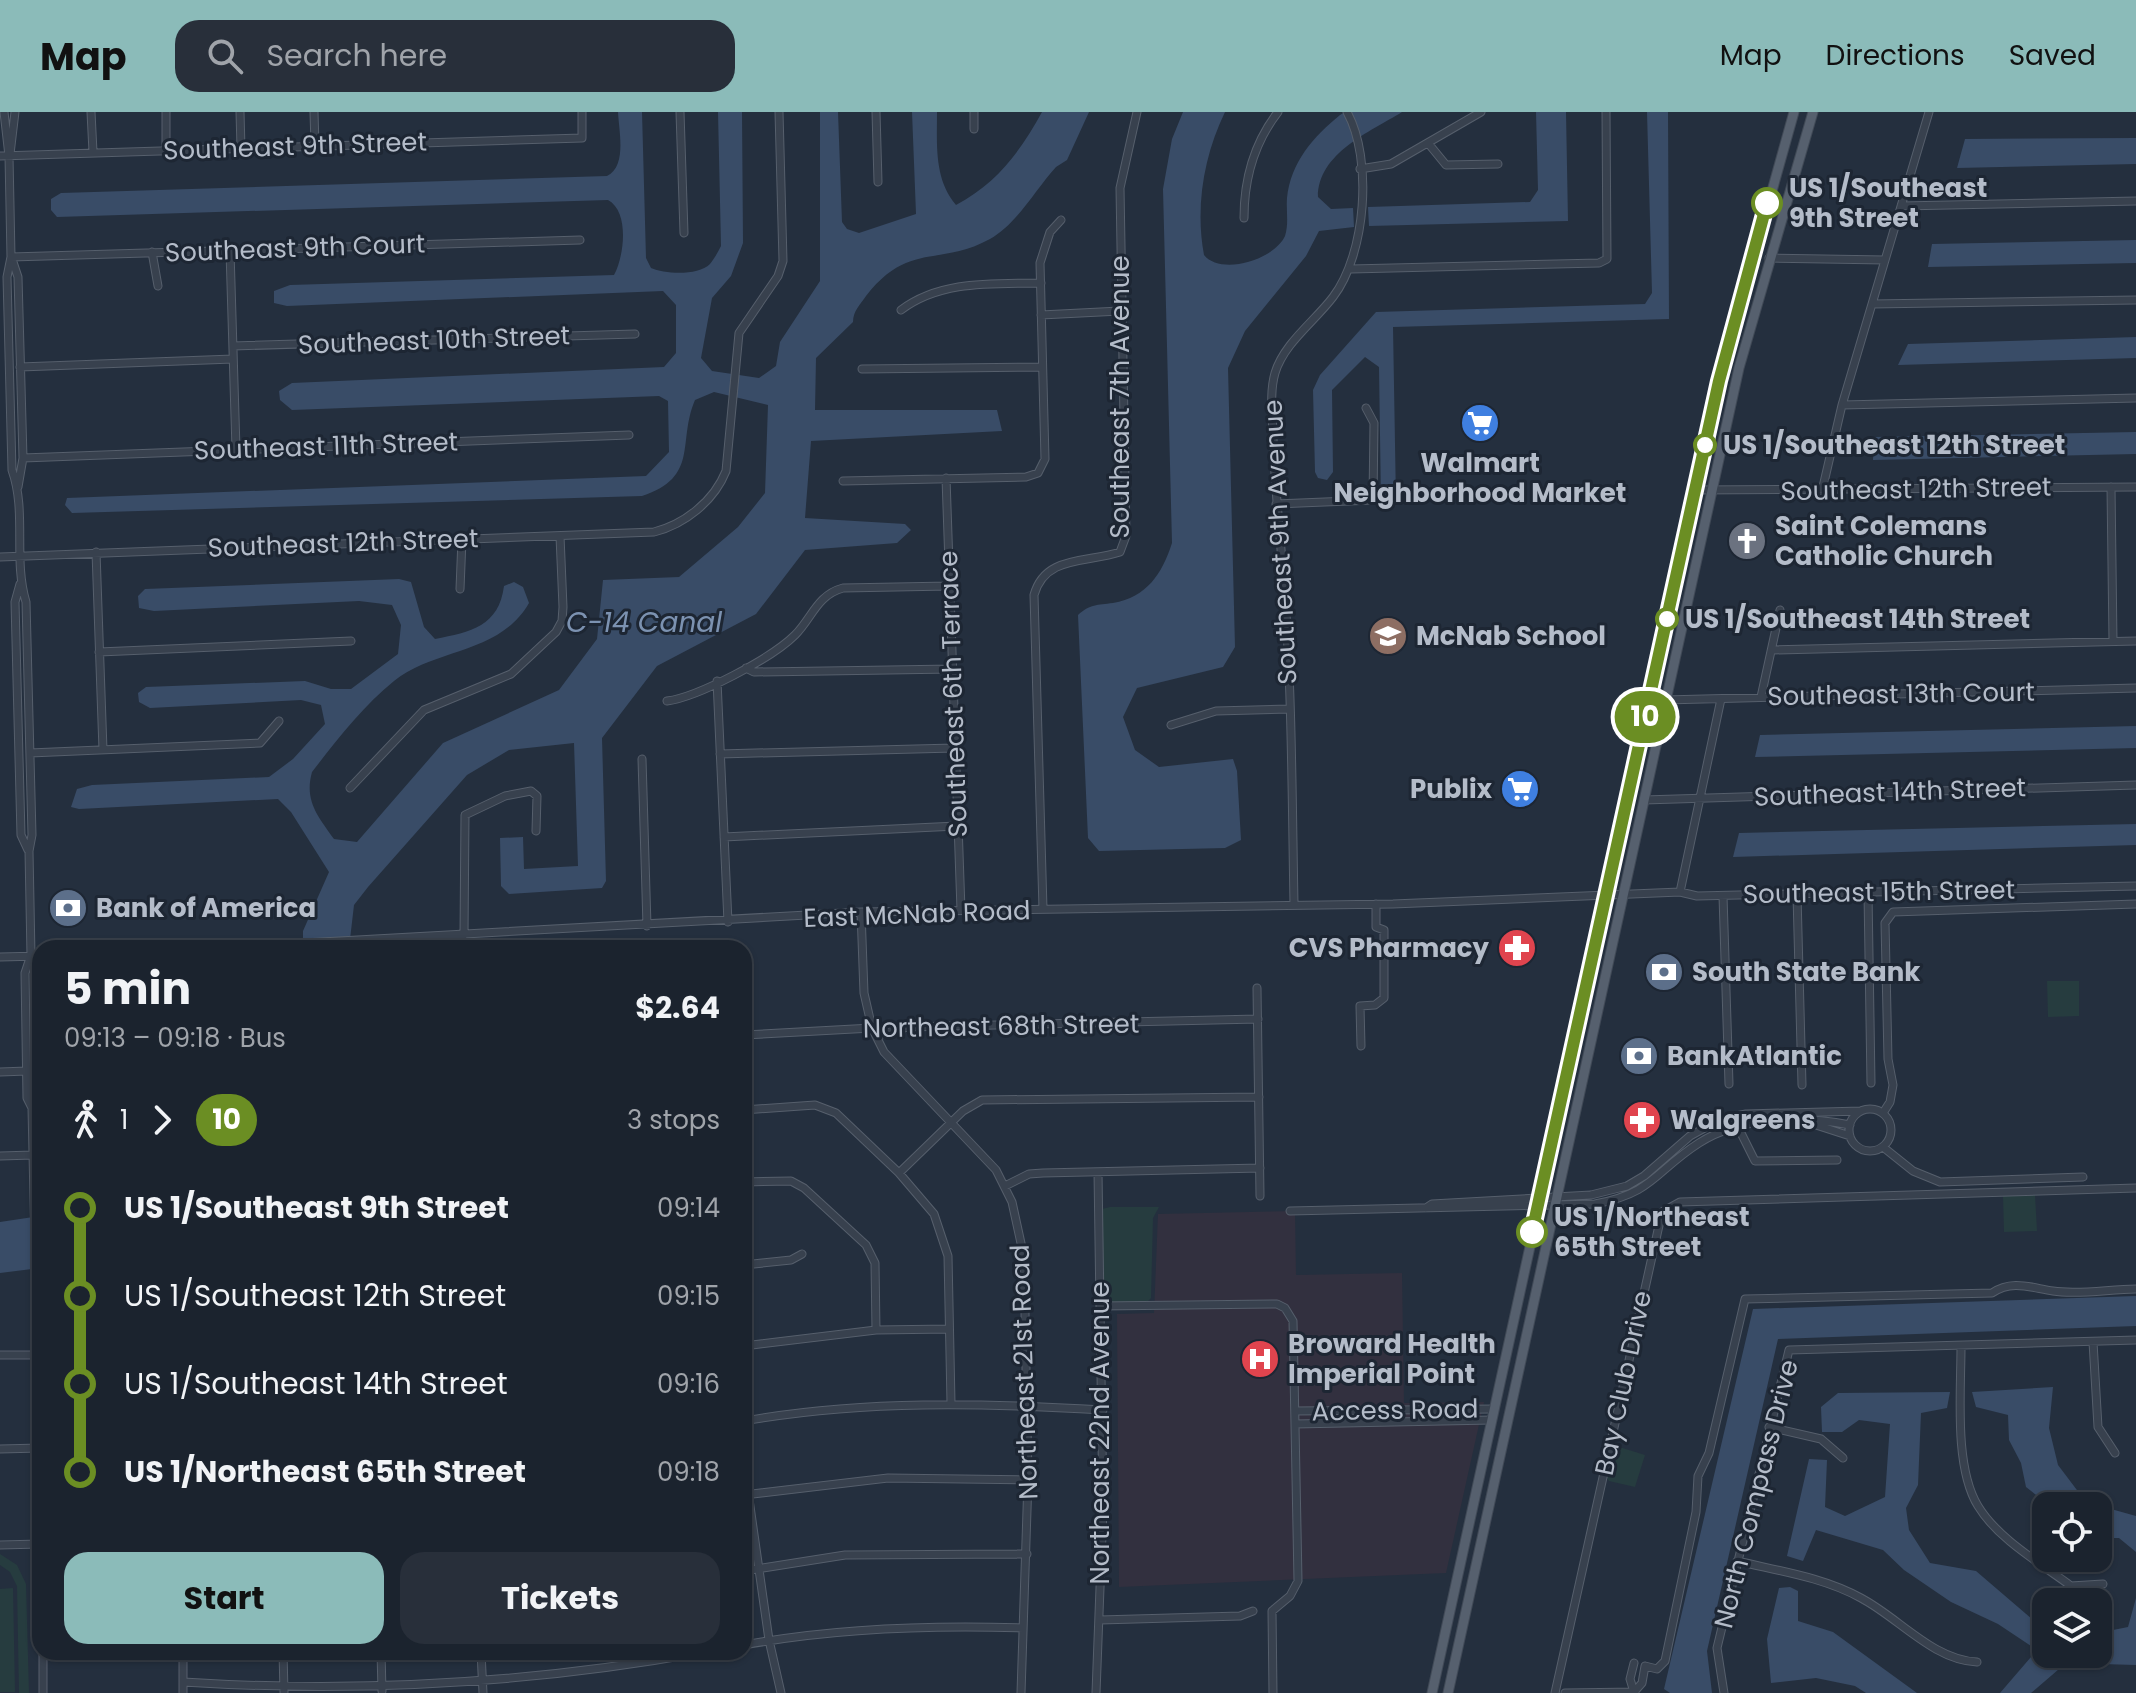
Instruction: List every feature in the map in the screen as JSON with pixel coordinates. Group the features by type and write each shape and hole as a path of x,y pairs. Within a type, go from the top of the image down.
{"main road":[{"path":"1432,1693 1695,490 1748,266 1794,112"},
{"path":"1448,1693 1711,491 1759,292 1813,112"},
{"path":"1757,234 1760,249 1769,258"},
{"path":"1748,266 1759,292"},
{"path":"1656,670 1665,700"},
{"path":"1650,694 1660,725"},
{"path":"1574,1042 1585,1068"},
{"path":"1568,1068 1579,1096"},
{"path":"1497,1397 1500,1411 1508,1417"},
{"path":"1494,1409 1505,1434"},
{"path":"1466,1538 1469,1554 1477,1559"}],"street":[{"path":"4,112 10,202 11,257 7,277 12,470 18,487"},
{"path":"5,156 15,112"},
{"path":"91,112 93,152"},
{"path":"166,112 166,150"},
{"path":"240,112 241,148"},
{"path":"314,112 315,145"},
{"name":"Southeast 9th Street","path":"5,156 582,138 582,112"},
{"path":"680,112 684,233"},
{"name":"Southeast 12th Street","path":"0,557 560,536 667,529 679,524 719,487 726,471 739,333 778,276 783,261 779,112"},
{"path":"876,112 878,182"},
{"path":"974,129 974,115 983,112"},
{"name":"Southeast 7th Avenue","path":"1043,909 1034,595 1038,580 1048,570 1059,563 1099,559 1120,552 1126,536 1120,188 1123,160 1137,112"},
{"path":"1244,218 1244,191 1252,161 1278,112"},
{"name":"Southeast 9th Avenue","path":"1294,904 1283,581 1272,401 1275,371 1283,356 1330,300 1351,269 1361,224 1360,169 1358,141 1347,112"},
{"path":"1360,169 1391,164 1481,112"},
{"path":"1351,269 1599,263 1607,259 1606,112"},
{"path":"1822,491 1842,405 1929,112"},
{"path":"1428,143 1446,165 1498,164"},
{"path":"1901,206 2136,201"},
{"path":"0,203 10,202"},
{"path":"843,481 1026,477 1038,473 1043,465 1040,263 1050,232 1061,220"},
{"name":"Southeast 9th Court","path":"11,257 580,240"},
{"path":"230,251 236,449"},
{"path":"152,252 158,286"},
{"path":"11,257 18,277 23,458 18,487 19,556 20,582 26,602 32,835 29,851 34,940"},
{"path":"1769,258 1885,260"},
{"path":"901,310 917,298 946,289 974,284 1041,283"},
{"path":"1872,304 2136,300"},
{"path":"1041,315 1120,311"},
{"name":"Southeast 10th Street","path":"233,346 635,334"},
{"path":"20,367 233,359"},
{"path":"862,369 1041,367"},
{"path":"1842,405 2136,398"},
{"path":"1276,504 1373,500 1374,423 1366,408"},
{"name":"Southeast 11th Street","path":"23,458 629,435"},
{"name":"Southeast 6th Terrace","path":"946,478 961,910"},
{"path":"2111,487 2113,641"},
{"name":"Southeast 12th Street","path":"1695,490 2136,487"},
{"path":"350,788 424,710 511,674 556,632 563,607 560,536"},
{"path":"460,589 462,539"},
{"path":"96,552 103,750"},
{"path":"20,582 15,602 21,835 29,851"},
{"path":"667,701 693,696 746,668 794,636 830,591 843,588 949,586"},
{"path":"1761,697 1780,610"},
{"path":"99,652 351,641"},
{"path":"1773,650 2136,641"},
{"path":"746,668 754,672 952,669"},
{"path":"717,681 728,922"},
{"name":"Southeast 13th Court","path":"1665,700 2136,688"},
{"path":"1680,892 1721,699"},
{"path":"1171,725 1216,711 1288,709"},
{"path":"30,753 260,743 279,721"},
{"path":"720,754 954,748"},
{"path":"642,759 647,926"},
{"name":"Southeast 14th Street","path":"1644,800 2136,785"},
{"path":"464,935 465,815 494,800 531,791 537,796 536,831"},
{"path":"724,837 957,826"},
{"name":"Southeast 15th Street","path":"1622,894 1797,895 2136,886"},
{"path":"1868,893 1871,1083"},
{"name":"East McNab Road","path":"372,940 861,912 1376,904 1622,894"},
{"path":"1797,895 1802,1085"},
{"path":"1723,896 1729,1084"},
{"path":"1361,1046 1360,1006 1375,1005 1384,998 1384,930 1376,927 1376,904"},
{"path":"1883,1113 1890,1102 1893,1085 1888,1059 1885,923 1893,912 2136,904"},
{"name":"Northeast 21st Road","path":"861,912 864,993 872,1028 884,1052 996,1170 1020,1229 1024,1257 1028,1480 1021,1693"},
{"path":"0,957 32,956"},
{"path":"32,961 25,973 27,1098 32,1108"},
{"path":"1257,988 1260,1196"},
{"name":"Northeast 68th Street","path":"752,1035 872,1028 882,1034 908,1027 1258,1019"},
{"path":"0,1072 27,1071"},
{"path":"899,1173 963,1111 982,1100 1259,1097"},
{"path":"752,1110 826,1107 899,1173 934,1214 943,1233 948,1256 951,1403"},
{"path":"1290,1211 1539,1202 1591,1195 1627,1186 1644,1176 1690,1136 1733,1116 1873,1109 1883,1113 1891,1130 1883,1147"},
{"path":"1849,1130 1861,1111"},
{"path":"1827,1112 1827,1122"},
{"path":"1733,1116 1755,1161 1837,1160"},
{"path":"1806,1122 1849,1130"},
{"path":"1555,1201 1595,1204 1632,1195 1697,1144 1737,1125 1827,1122 1849,1130 1856,1146 1865,1151 1883,1147"},
{"path":"1883,1147 1913,1171 1940,1182 2083,1177"},
{"path":"0,1156 32,1155"},
{"path":"1005,1186 1029,1174 1260,1168"},
{"name":"Northeast 22nd Avenue","path":"1096,1693 1103,1410 1098,1172"},
{"path":"752,1182 791,1181 804,1188 866,1245 875,1263 876,1330"},
{"name":"Bay Club Drive","path":"1555,1693 1662,1212 1680,1202 2136,1188"},
{"path":"752,1264 791,1260 802,1254"},
{"path":"1636,1693 1642,1683 1645,1666 1657,1669 1665,1661 1696,1512 1698,1476 1709,1453 1745,1299 1992,1293 2011,1285 2033,1285 2053,1291 2136,1289"},
{"path":"1100,1306 1277,1304 1290,1313 1293,1321 1298,1581 1290,1596 1272,1611 1273,1693"},
{"path":"752,1345 876,1330 949,1329"},
{"name":"North Compass Drive","path":"1724,1693 1717,1648 1789,1350 2136,1340"},
{"path":"2093,1342 2098,1427 2115,1453"},
{"path":"1961,1347 1965,1472 1977,1505 1998,1529 2071,1586 2103,1584"},
{"path":"0,1355 32,1355"},
{"path":"752,1420 875,1405 951,1403 1103,1410"},
{"name":"Access Road","path":"1295,1411 1494,1409"},
{"name":"Access Road","path":"1295,1424 1492,1420"},
{"path":"1769,1427 1821,1439 1843,1458"},
{"path":"0,1449 32,1448"},
{"path":"752,1493 888,1478 1028,1480"},
{"path":"752,1532 769,1640 781,1693"},
{"path":"0,1545 32,1544"},
{"path":"752,1570 845,1555 1027,1554"},
{"path":"1737,1561 1825,1581 1862,1598 1956,1661 1977,1662"},
{"path":"1100,1620 1240,1616 1253,1611"},
{"path":"752,1643 854,1629 933,1625 1023,1628"},
{"path":"43,1660 43,1693"},
{"path":"183,1660 183,1693"},
{"path":"283,1660 284,1692"},
{"path":"381,1660 382,1691"},
{"path":"481,1660 483,1690"},
{"path":"183,1682 284,1692 483,1690 661,1660"},
{"path":"1634,1663 1630,1679 1636,1693"},
{"path":"1565,1693 1636,1693"}],"shaded area":[{"name":"Broward Health Imperial Point","path":"1295,1211 1296,1275 1402,1273 1404,1403 1484,1402 1446,1573 1119,1587 1117,1314 1154,1313 1158,1214"}],"green space":[{"path":"2047,981 2079,981 2079,1016 2048,1017"},
{"path":"2035,1195 2037,1231 2004,1232 2003,1196"},
{"path":"1159,1207 1153,1218 1151,1298 1147,1302 1108,1303 1104,1298 1102,1209"},
{"path":"1616,1446 1645,1455 1635,1487 1609,1481 1606,1477"},
{"path":"0,1554 17,1565 26,1584 29,1693 19,1693 17,1586 10,1572 0,1565"},
{"path":"13,1588 15,1692 0,1692 0,1589"}],"water":[{"name":"C-14 Canal","path":"618,112 642,112 646,258 651,268 664,272 698,271 711,262 721,246 718,112 742,112 743,243 731,276 712,298 701,358 712,371 759,378 776,366 780,342 820,281 820,112 838,112 842,222 847,229 859,233 916,214 912,112 937,112 940,173 956,205 984,187 1006,165 1042,112 1089,112 1067,160 1056,167 1009,225 972,247 925,257 896,268 866,296 853,322 816,358 815,410 997,410 1002,431 811,441 805,518 905,524 911,530 897,543 805,550 756,614 657,666 602,738 606,881 602,888 509,894 501,886 500,838 523,837 524,869 578,866 574,743 509,750 467,775 354,905 350,940 303,940 303,931 329,872 291,812 278,799 71,807 77,789 92,785 269,777 293,759 325,724 321,705 301,700 150,708 139,702 138,693 146,687 305,681 331,689 351,689 398,654 401,625 392,605 359,601 154,611 139,608 138,596 145,589 399,579 411,582 424,627 435,639 481,625 496,610 504,586 514,582 523,587 529,603 517,620 484,641 410,670 394,681 340,736 312,772 311,800 323,823 334,839 357,842 443,743 559,690 597,639 603,580 679,577 738,527 765,493 768,405 714,392 695,400 680,468 660,488 642,496 72,513 65,505 67,498 646,476 669,452 668,401 659,396 292,410 280,400 279,391 292,383 664,367 676,353 676,305 663,291 287,306 274,303 274,291 290,285 614,275 623,235 620,214 608,200 57,217 51,210 51,199 61,193 607,176 620,157"},
{"path":"1183,112 1225,112 1203,182 1201,237 1204,255 1212,261 1234,265 1259,258 1279,245 1285,236 1287,198 1293,173 1312,141 1330,123 1345,112 1402,112 1361,136 1336,156 1327,168 1320,182 1318,197 1331,209 1353,208 1354,227 1319,231 1306,256 1245,331 1228,368 1235,647 1223,667 1137,688 1123,717 1135,750 1159,767 1233,759 1237,771 1241,840 1225,848 1099,851 1088,838 1078,615 1090,607 1125,600 1144,590 1158,574 1172,543 1163,189 1172,139"},
{"path":"1536,112 1566,112 1568,221 1369,226 1368,207 1530,202 1538,190"},
{"path":"1647,112 1668,112 1669,319 1393,327 1396,502 1381,503 1379,367 1365,357 1332,390 1333,472 1327,480 1318,478 1315,472 1313,390 1320,375 1376,312 1645,304 1652,293"},
{"path":"2136,138 2136,164 1957,168 1965,139"},
{"path":"2136,240 2136,263 1928,267 1932,244"},
{"path":"2136,337 2136,358 1898,365 1908,344"},
{"path":"2136,432 2136,454 1873,460 1874,437"},
{"path":"2136,726 2136,748 1755,757 1760,735"},
{"path":"2136,824 2136,845 1733,857 1739,833"},
{"path":"32,1217 32,1269 0,1273 0,1222"},
{"path":"2136,1296 2136,1326 1778,1339 1707,1651 1712,1693 1670,1693 1664,1689 1753,1309"},
{"path":"2053,1387 2049,1428 2058,1465 2078,1492 2032,1492 2026,1487 2021,1463 2009,1440 2008,1415 1976,1407 1972,1392"},
{"path":"1950,1392 1947,1408 1921,1413 1918,1485 1906,1508 1909,1530 1930,1563 1976,1571 2032,1619 2032,1647 1998,1624 1951,1602 1904,1570 1883,1550 1816,1530 1803,1561 1787,1556 1809,1459 1827,1460 1825,1507 1845,1516 1885,1497 1890,1424 1859,1420 1842,1432 1822,1432 1821,1407 1838,1393"},
{"path":"2112,1509 2136,1516 2136,1552 2119,1538 2112,1538"},
{"path":"1790,1587 1798,1591 1798,1621 1833,1632 1917,1693 1866,1693 1855,1686 1816,1678 1771,1683 1767,1639 1779,1588"},
{"path":"2136,1598 2136,1665 2112,1664 2112,1630 2128,1627"},
{"path":"2032,1656 2032,1668 2060,1668 2031,1693 2000,1693"}],"bus line":[{"name":"10","path":"1532,1232 1719,381 1767,203"}],"place":[{"name":"US 1/Southeast 9th Street","path":"1767,203"},
{"name":"Walmart Neighborhood Market","path":"1480,423"},
{"name":"US 1/Southeast 12th Street","path":"1705,445"},
{"name":"Saint Colemans Catholic Church","path":"1747,541"},
{"name":"US 1/Southeast 14th Street","path":"1667,619"},
{"name":"McNab School","path":"1388,636"},
{"name":"Publix","path":"1520,789"},
{"name":"Bank of America","path":"68,908"},
{"name":"CVS Pharmacy","path":"1517,948"},
{"name":"South State Bank","path":"1664,972"},
{"name":"BankAtlantic","path":"1639,1056"},
{"name":"Walgreens","path":"1642,1120"},
{"name":"US 1/Northeast 65th Street","path":"1532,1232"},
{"name":"Broward Health Imperial Point","path":"1260,1359"}]}
